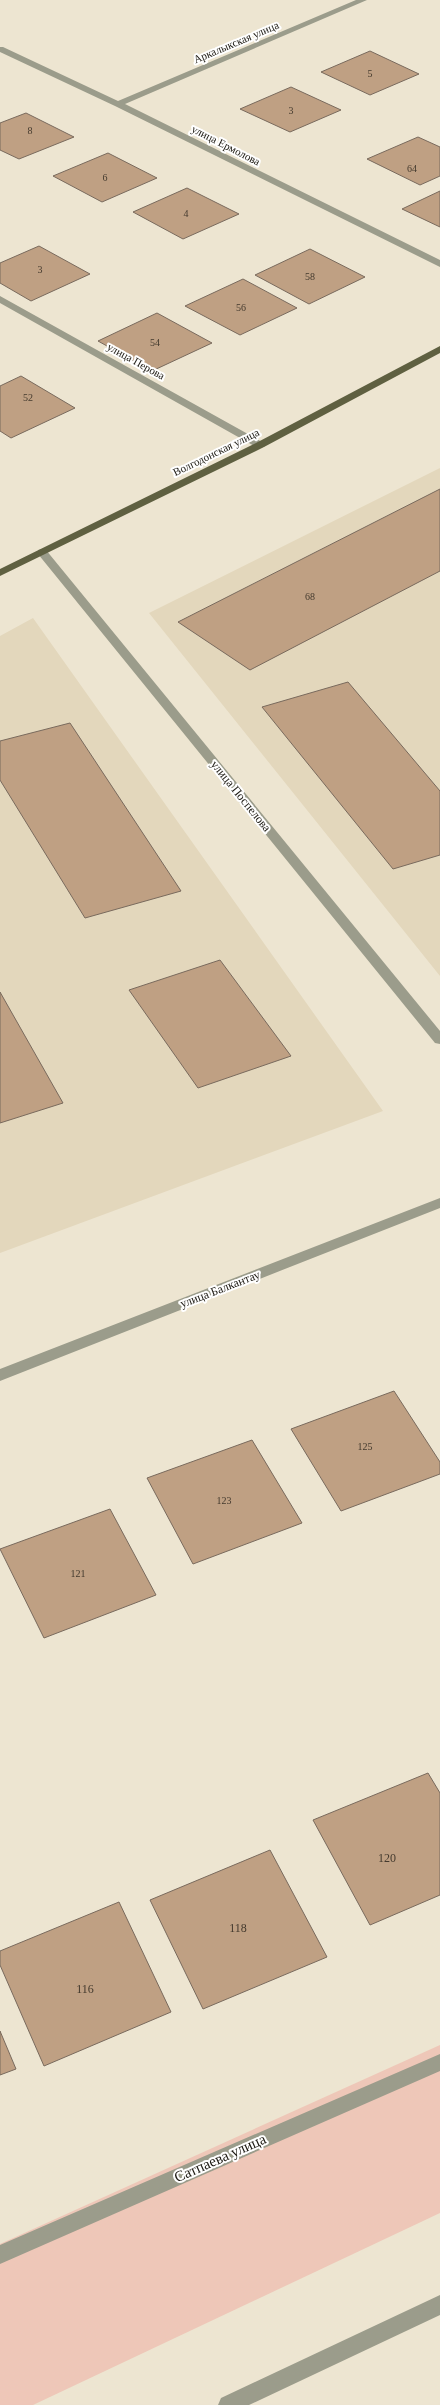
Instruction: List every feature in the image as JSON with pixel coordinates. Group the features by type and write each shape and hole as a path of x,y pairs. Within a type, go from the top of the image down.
{"main road":[{"name":"Волгодонская улица","path":"0,573 260,445 440,349"}],"street":[{"name":"Аркалыкская улица","path":"118,104 363,0"},
{"name":"улица Ермолова","path":"0,49 118,104 440,264"},
{"name":"улица Перова","path":"0,299 260,445"},
{"name":"улица Поспелова","path":"42,552 440,1040"},
{"name":"улица Балкантау","path":"0,1375 440,1203"},
{"name":"Сатпаева улица","path":"0,2255 440,2062"},
{"path":"228,2405 440,2305"}],"shaded area":[{"path":"440,468 440,976 149,613"},
{"path":"33,618 383,1111 0,1253 0,636"},
{"path":"440,2045 440,2213 33,2405 0,2405 0,2244"}],"building":[{"path":"370,51 419,74 370,95 321,72"},
{"path":"291,87 341,110 290,132 240,109"},
{"path":"26,113 74,137 19,159 0,150 0,123"},
{"path":"418,137 440,147 440,176 420,185 367,159"},
{"path":"108,153 157,178 102,202 53,176"},
{"path":"187,188 239,214 183,239 133,212"},
{"path":"440,191 440,227 402,209"},
{"path":"39,246 90,274 31,301 0,283 0,263"},
{"path":"310,249 365,277 309,304 255,275"},
{"path":"243,279 297,308 240,335 185,306"},
{"path":"157,313 212,343 152,371 98,341"},
{"path":"21,376 75,408 11,438 0,431 0,386"},
{"path":"440,489 440,571 250,670 178,622"},
{"path":"348,682 440,791 440,855 393,869 262,707"},
{"path":"70,723 181,891 85,918 0,780 0,741"},
{"path":"220,960 291,1056 198,1088 129,990"},
{"path":"0,992 63,1103 0,1123"},
{"path":"394,1391 440,1462 440,1474 341,1511 291,1429"},
{"path":"252,1440 302,1523 193,1564 147,1478"},
{"path":"110,1509 156,1595 44,1638 0,1549"},
{"path":"428,1773 440,1793 440,1895 370,1925 313,1820"},
{"path":"270,1850 327,1957 203,2009 150,1900"},
{"path":"119,1902 171,2012 44,2066 0,1965 0,1951"},
{"path":"0,2031 16,2069 0,2075"}]}
